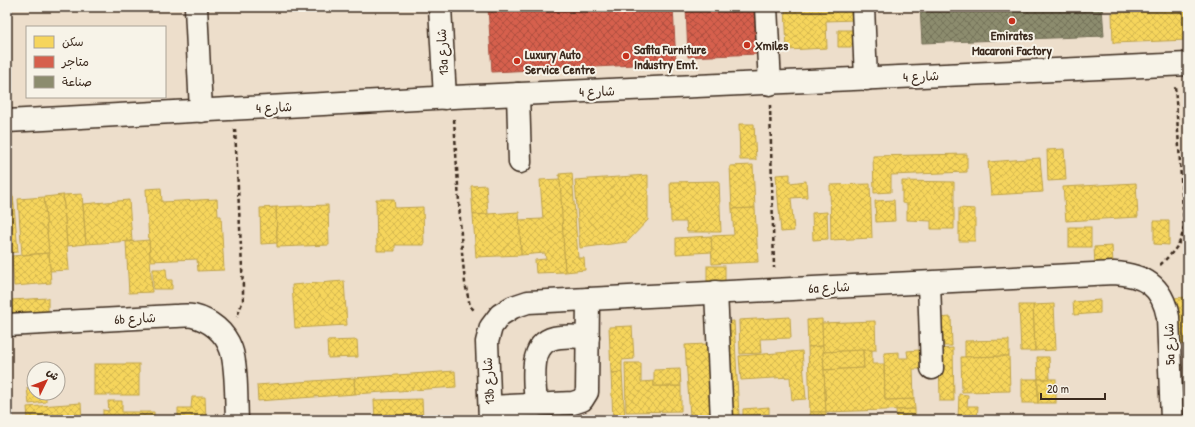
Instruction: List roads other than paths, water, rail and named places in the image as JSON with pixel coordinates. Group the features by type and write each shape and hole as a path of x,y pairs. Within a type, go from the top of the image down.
{"street":[{"path":"196,7 201,111"},
{"name":"13a شارع","path":"440,7 449,97"},
{"path":"766,7 770,84"},
{"path":"863,7 866,79"},
{"name":"شارع 4","path":"7,121 449,97 770,84 1181,64"},
{"path":"518,94 520,162"},
{"name":"6a شارع","path":"489,335 500,315 513,307 528,302 1114,273 1129,274 1144,280 1156,290 1165,303 1168,317"},
{"path":"929,283 932,368"},
{"path":"716,292 722,420"},
{"path":"490,413 536,405 573,403 582,400 587,392 588,299"},
{"name":"6b شارع","path":"7,325 192,316 209,322 222,333 231,349 234,367 237,420"},
{"name":"5a شارع","path":"1168,317 1172,420"},
{"name":"13b شارع","path":"489,335 490,413"},
{"path":"536,405 534,363 541,347 550,340 559,337 588,337"}],"place":[{"name":"Emirates Macaroni Factory","path":"1012,21"},
{"name":"Xmiles","path":"747,45"},
{"name":"Safita Furniture Industry Emt.","path":"626,56"},
{"name":"Luxury Auto Service Centre","path":"517,61"}]}
